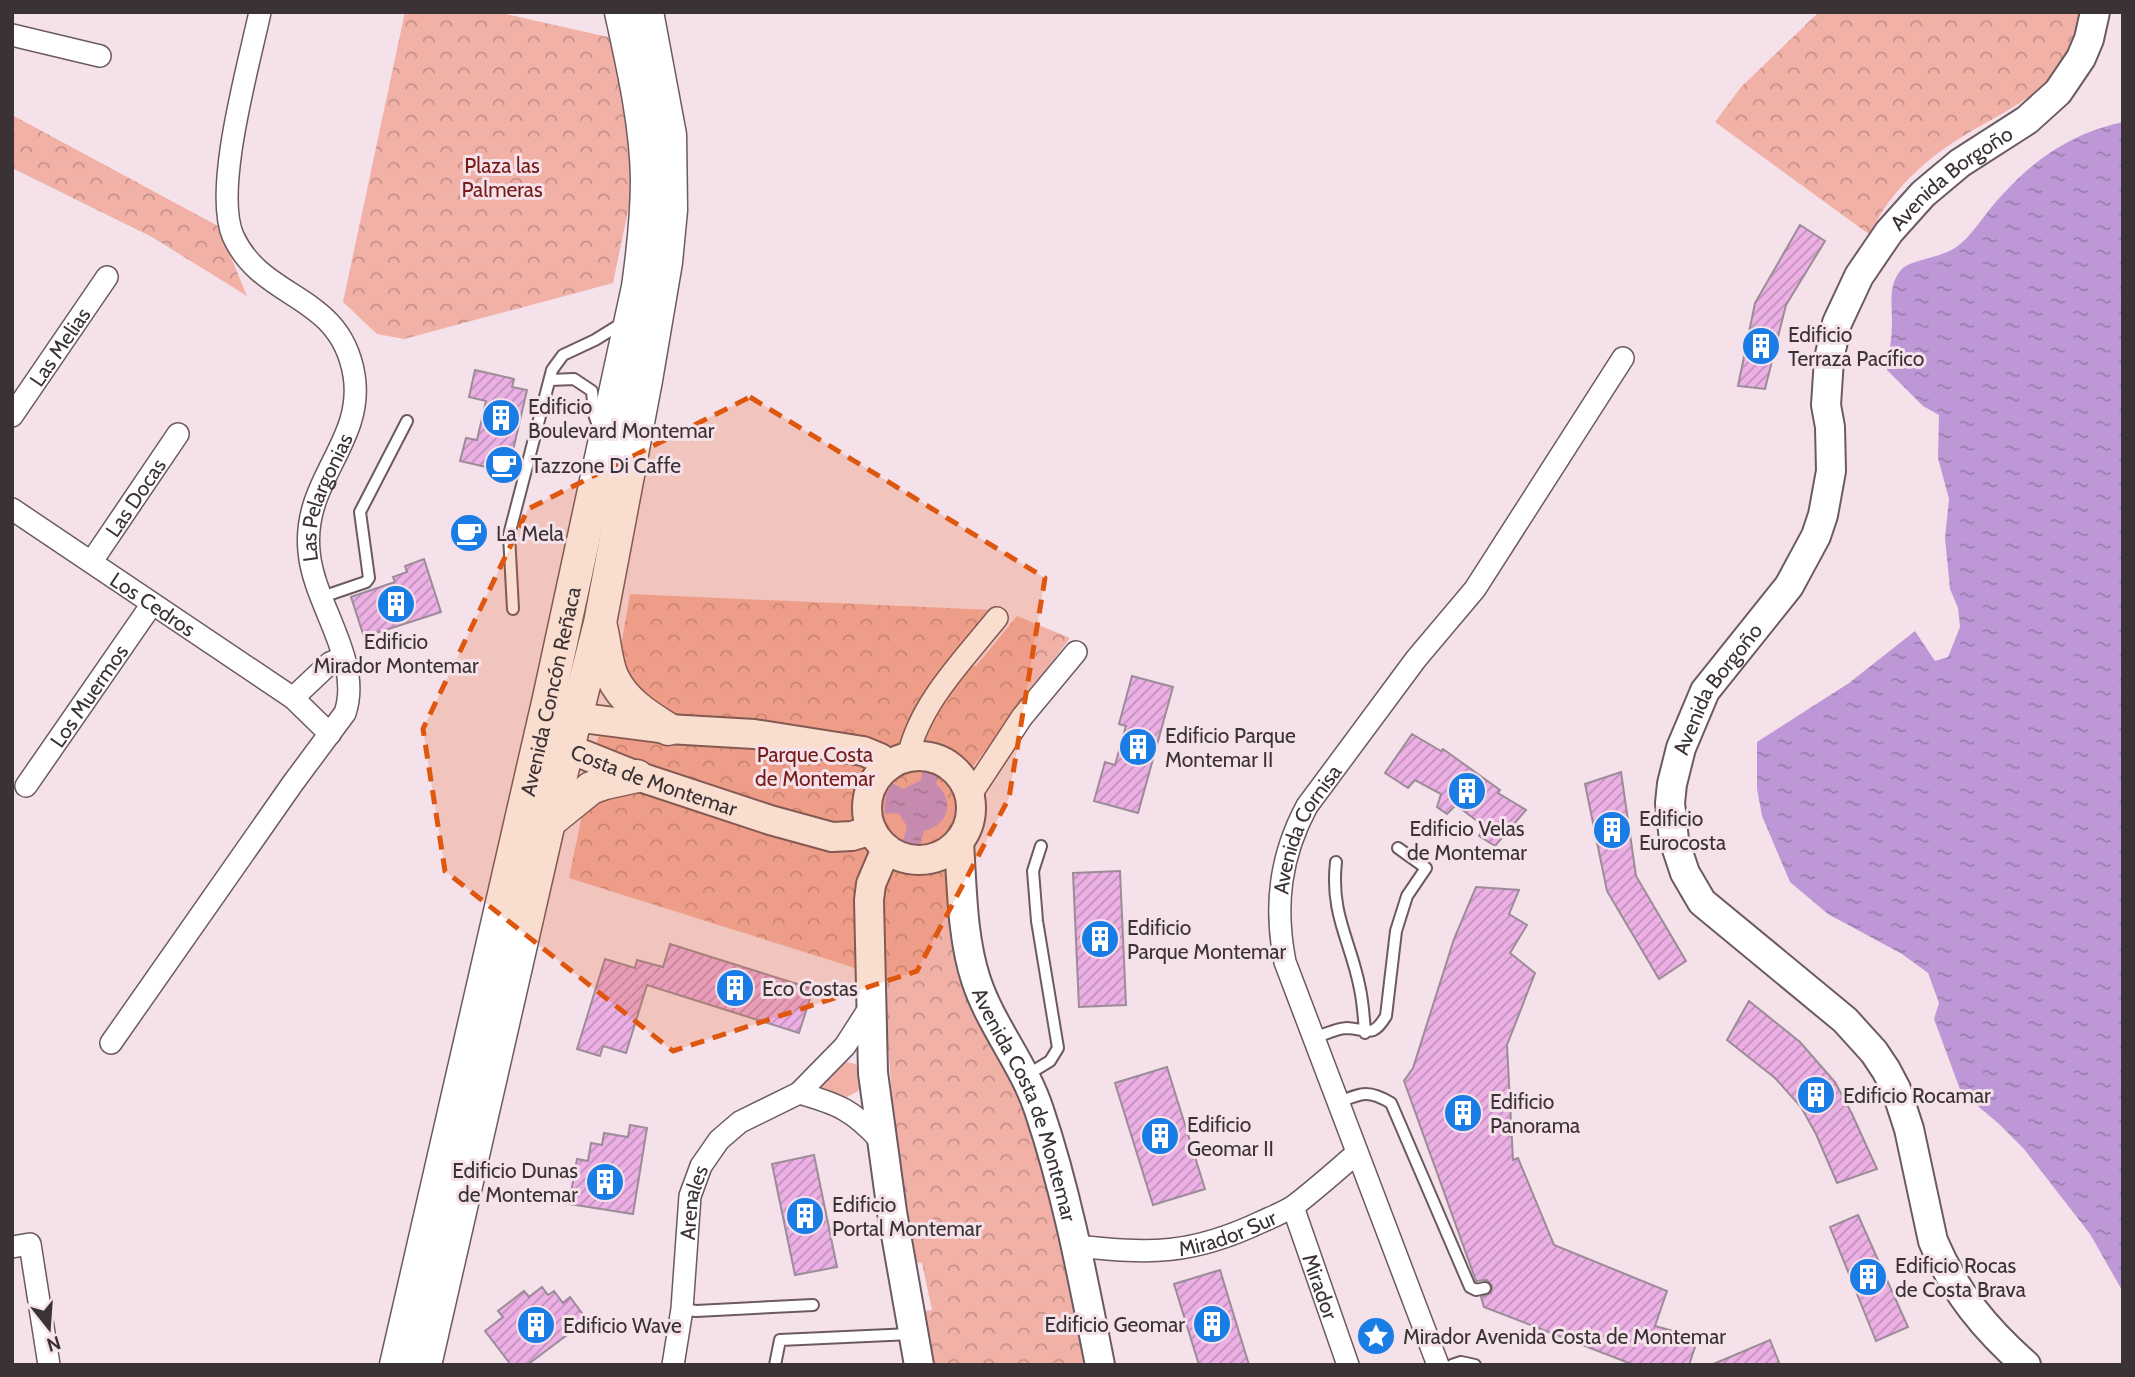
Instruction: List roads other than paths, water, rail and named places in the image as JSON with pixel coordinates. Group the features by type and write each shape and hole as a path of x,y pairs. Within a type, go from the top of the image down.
{"main road":[{"name":"Avenida Concón Reñaca","path":"425,1365 567,748 559,719 600,622 636,351 647,178 643,124 621,12"},
{"name":"Avenida Concón Reñaca","path":"396,1365 559,719 605,447 666,262 671,172 670,135 647,12"},
{"path":"600,622 612,676 622,692 640,711 668,729"},
{"path":"549,822 592,789 605,783 637,776"}],"street":[{"name":"Las Pelargonias","path":"111,1043 345,713 348,704 350,683 313,575 309,551 315,497 351,422 356,392 354,375 344,344 327,319 316,309 263,276 248,262 232,235 226,205 233,140 260,12"},
{"name":"Avenida Borgoño","path":"2026,1365 1976,1316 1942,1261 1933,1241 1903,1109 1886,1070 1845,1020 1702,902 1679,857 1671,822 1671,803 1678,757 1705,691 1789,586 1816,536 1823,515 1830,471 1831,449 1826,405 1829,359 1837,323 1859,276 1889,232 1923,194 1981,148 2027,120 2058,92 2081,58 2089,39 2095,12"},
{"path":"12,35 100,57"},
{"name":"Las Melias","path":"12,416 107,277"},
{"name":"Avenida Cornisa","path":"1437,1365 1286,962 1279,915 1282,869 1296,825 1307,806 1410,667 1475,589 1623,358"},
{"name":"Las Docas","path":"92,561 178,434"},
{"name":"Los Cedros","path":"12,509 293,698 330,734"},
{"name":"Los Muermos","path":"26,786 152,604"},
{"path":"899,761 945,683 997,618"},
{"path":"970,796 1021,717 1076,652"},
{"path":"293,698 330,663 343,657"},
{"name":"Costa de Montemar","path":"559,719 754,734 863,751 880,758 899,761"},
{"name":"Costa de Montemar","path":"567,748 637,776 769,820 832,837 852,836 879,840"},
{"path":"924,756 940,760 954,769 964,781 970,796 972,812 968,828 959,842 947,853 932,859 916,861 900,857 879,840 867,816 869,795 879,775 899,761 924,756"},
{"path":"879,840 869,901 873,1073 881,1141 919,1365"},
{"name":"Avenida Costa de Montemar","path":"959,842 967,942 976,981 1025,1076 1051,1144 1076,1246 1100,1365"},
{"name":"Arenales","path":"673,1365 682,1308 690,1196 701,1166 719,1140 740,1122 799,1093 845,1046 870,1007"},
{"path":"799,1093 829,1101 860,1118 881,1141"},
{"name":"Mirador Sur","path":"1076,1246 1163,1251 1202,1245 1293,1207 1357,1153"},
{"name":"Mirador","path":"1293,1207 1348,1365"},
{"path":"21,1245 49,1365"}],"lane":[{"path":"513,609 509,535 552,370 564,355 594,340 636,351"},
{"path":"594,340 636,351"},
{"path":"550,380 574,379 592,391 594,414 605,447"},
{"path":"322,597 366,582 369,578 360,512 407,421"},
{"path":"1025,1076 1050,1061 1058,1048 1037,921 1033,871 1041,846"},
{"path":"1313,1038 1345,1028 1365,1032 1379,1028 1387,1016 1396,931 1407,896 1426,868 1398,848"},
{"path":"1336,862 1334,881 1337,912 1360,988 1365,1032"},
{"path":"1337,1103 1359,1093 1375,1094 1391,1103 1470,1287 1476,1290 1485,1288"},
{"path":"682,1308 696,1311 813,1305"},
{"path":"775,1365 780,1340 914,1334"},
{"path":"1452,1365 1461,1362 1475,1365"}],"water":[{"path":"2123,122 2123,1292 2090,1234 2024,1149 1961,1092 1934,1019 1939,1003 1928,973 1902,954 1828,914 1790,882 1762,816 1757,789 1757,742 1849,683 1915,631 1935,661 1948,657 1960,627 1958,608 1950,589 1945,538 1949,499 1938,458 1939,415 1923,406 1887,370 1892,334 1894,282 1905,267 1949,251 1960,244 2008,189 2051,152 2085,134"},
{"path":"923,766 941,770 936,784 946,798 947,805 944,818 939,824 924,831 920,844 914,845 903,841 907,826 898,813 885,814 885,802 892,783 903,789 921,780"}],"place":[{"name":"Edificio Terraza Pacífico","path":"1761,346"},
{"name":"Edificio Boulevard Montemar","path":"501,418"},
{"name":"Tazzone Di Caffe","path":"504,465"},
{"name":"La Mela","path":"469,533"},
{"name":"Edificio Mirador Montemar","path":"396,604"},
{"name":"Edificio Parque Montemar II","path":"1138,747"},
{"name":"Edificio Velas de Montemar","path":"1467,791"},
{"name":"Edificio Eurocosta","path":"1612,830"},
{"name":"Edificio Parque Montemar","path":"1100,939"},
{"name":"Eco Costas","path":"735,988"},
{"name":"Edificio Rocamar","path":"1816,1095"},
{"name":"Edificio Panorama","path":"1463,1113"},
{"name":"Edificio Geomar II","path":"1160,1136"},
{"name":"Edificio Dunas de Montemar","path":"605,1182"},
{"name":"Edificio Portal Montemar","path":"805,1216"},
{"name":"Edificio Rocas de Costa Brava","path":"1868,1277"},
{"name":"Edificio Geomar","path":"1212,1324"},
{"name":"Edificio Wave","path":"536,1325"},
{"name":"Mirador Avenida Costa de Montemar","path":"1376,1336"}],"park label":[{"name":"Plaza las Palmeras","path":"502,177"},
{"name":"Parque Costa de Montemar","path":"815,766"}]}
